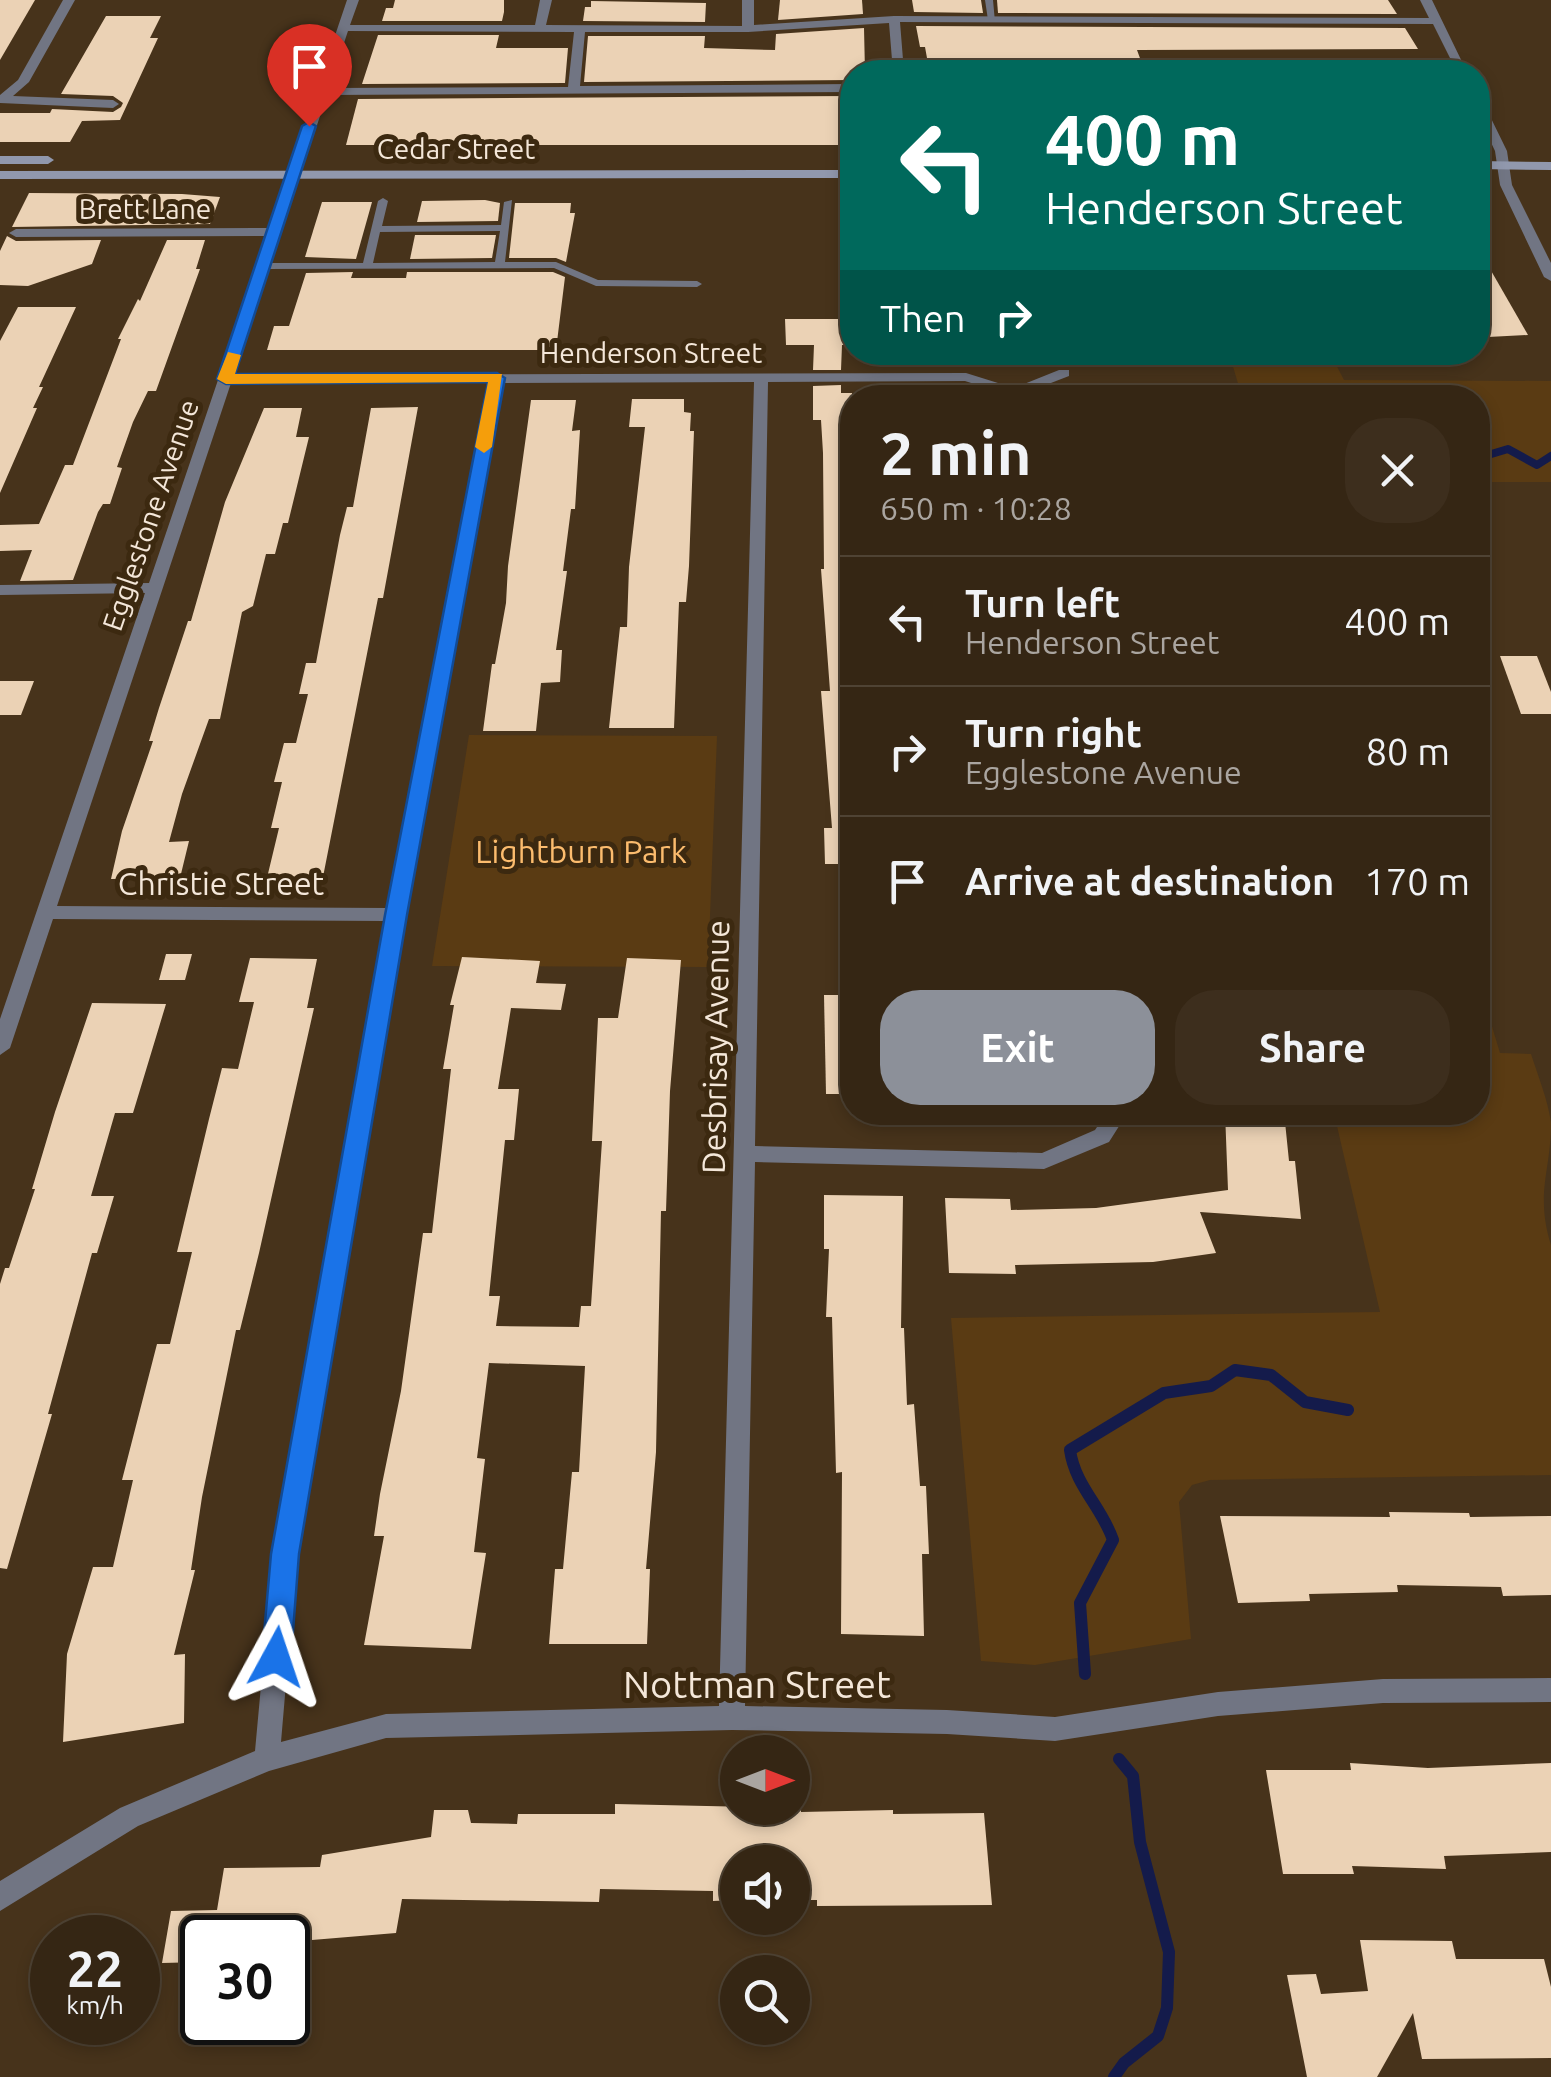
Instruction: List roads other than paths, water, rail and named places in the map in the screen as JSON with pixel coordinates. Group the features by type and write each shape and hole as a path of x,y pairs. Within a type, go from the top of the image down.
{"main road":[{"name":"Cedar Street","path":"0,160 840,174"},
{"name":"Cedar Street","path":"0,174 296,166 840,160"},
{"path":"1490,165 1551,166"}],"street":[{"path":"2,98 23,82 69,0"},
{"name":"Egglestone Avenue","path":"0,1048 353,0"},
{"path":"540,28 546,0"},
{"path":"748,0 748,29"},
{"path":"1426,0 1456,60"},
{"path":"345,28 748,29 894,19 1315,15 1436,21"},
{"path":"894,19 898,60"},
{"path":"574,88 580,29"},
{"path":"320,92 840,88"},
{"path":"2,98 44,104 113,104"},
{"path":"1490,129 1501,151 1500,165 1551,276"},
{"name":"Brett Lane","path":"16,234 274,232"},
{"path":"1038,385 1064,373"},
{"name":"Desbrisay Avenue","path":"732,1718 761,376"},
{"name":"Henderson Street","path":"226,379 966,377 989,385"},
{"path":"267,1759 285,1554 396,915 497,378"},
{"path":"0,590 155,588"},
{"name":"Christie Street","path":"46,912 396,915"},
{"path":"743,1154 1044,1160 1102,1136 1109,1125"},
{"name":"Nottman Street","path":"0,1897 129,1817 267,1759 386,1726 732,1718 947,1722 1056,1729 1236,1702 1383,1691 1551,1690"}],"lane":[{"path":"989,0 992,20"},
{"path":"367,266 383,201"},
{"path":"499,266 509,202"},
{"path":"376,229 505,228"},
{"path":"264,266 556,266 596,282 697,284"}],"waterway":[{"path":"1490,454 1508,449 1537,465 1551,456"},
{"path":"1085,1674 1080,1603 1113,1540 1077,1475 1070,1450 1164,1393 1211,1386 1235,1370 1271,1375 1305,1402 1348,1410"},
{"path":"1114,2077 1124,2063 1158,2036 1167,2008 1169,1952 1140,1842 1133,1776 1119,1759"}],"park label":[{"name":"Lightburn Park","path":"581,851"}]}
